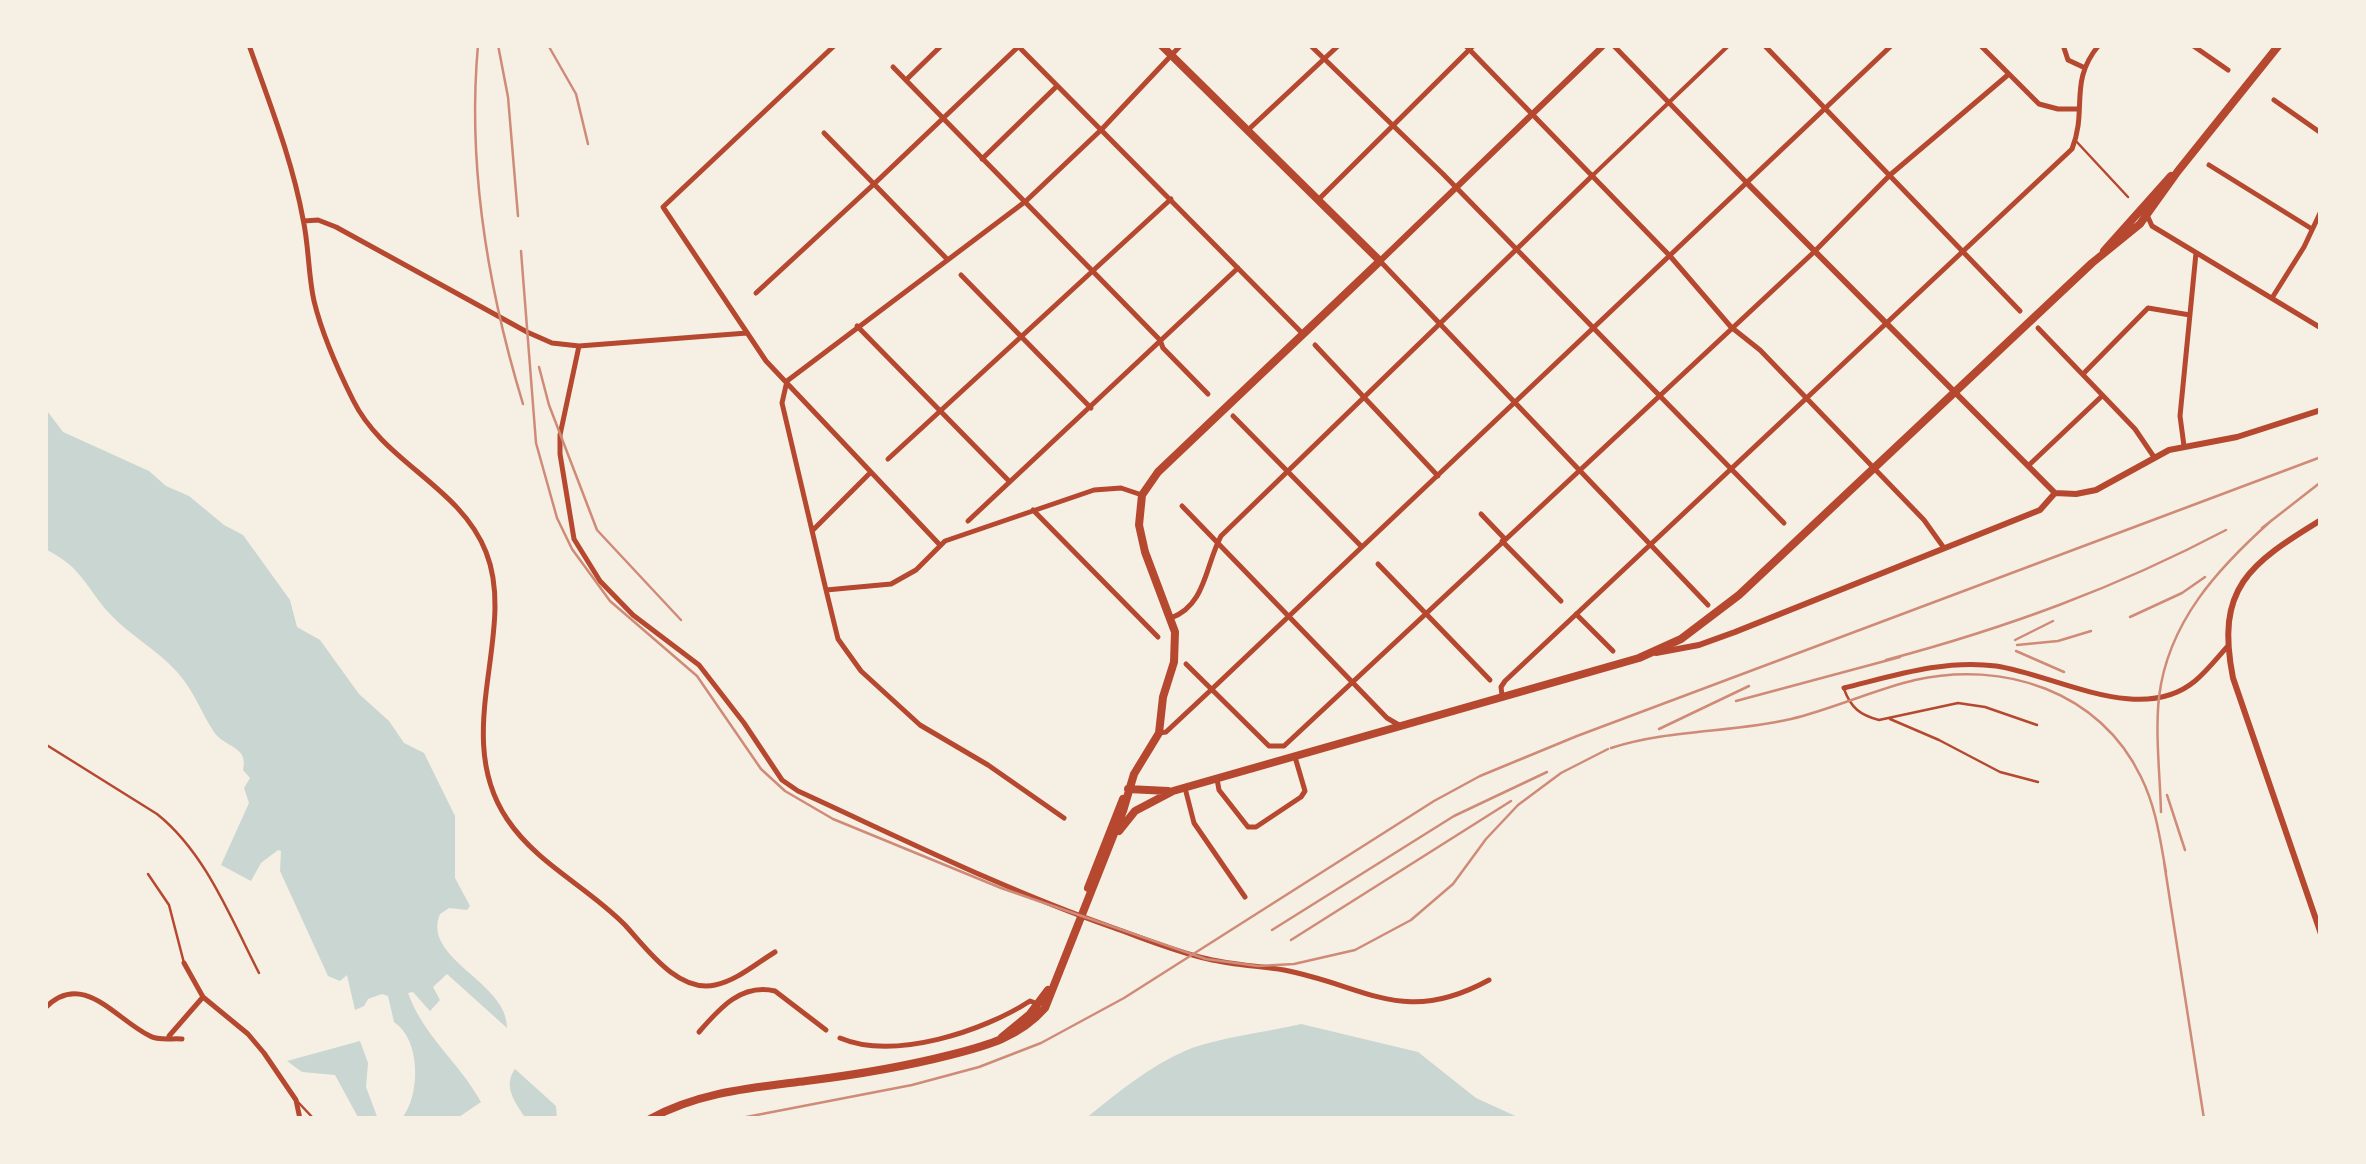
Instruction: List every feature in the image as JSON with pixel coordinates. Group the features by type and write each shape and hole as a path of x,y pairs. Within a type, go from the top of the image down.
{"main road":[{"path":"1086,902 1110,826 1140,761 1159,733 1176,653 1171,618 1142,539 1142,495 1158,472 1380,261 1161,45"},
{"path":"2102,255 2178,171 2279,45"},
{"path":"1108,847 1135,811 1173,791 1648,655 1680,639 1716,615 2102,255 2148,220 2178,171"},
{"path":"1128,789 1173,791"},
{"path":"650,1119 694,1100 750,1087 881,1070 997,1040 1042,1006 1057,979 1128,789"}],"street":[{"path":"249,45 286,153 304,221 314,302 352,399 371,432 448,497 486,550 494,611 481,714 492,783 507,820 564,877 604,904 667,969 687,982 715,986 775,952"},
{"path":"835,45 663,206 747,333 786,382 940,544"},
{"path":"906,80 942,45"},
{"path":"1064,818 920,724 861,671 838,640 782,403 786,382 1026,201 1102,129 1181,45"},
{"path":"1310,45 1457,188 1784,523"},
{"path":"1248,130 1339,45"},
{"path":"1604,45 1380,261 1708,604"},
{"path":"1613,45 2055,493 2096,490 2154,456 2184,446 2237,437 2321,410"},
{"path":"1171,618 1184,613 1197,600 1217,542 1729,45"},
{"path":"1764,45 2020,311"},
{"path":"1159,733 1166,732 1212,689 1892,45"},
{"path":"1980,45 2039,104 2079,109"},
{"path":"2063,45 2068,60 2082,67"},
{"path":"1502,696 1505,681 2072,148 2082,67 2098,45"},
{"path":"2192,45 2228,70"},
{"path":"756,293 944,120 1017,46 1303,334"},
{"path":"1318,200 1470,47 1670,256 1730,327 1760,350 1941,539 1944,548"},
{"path":"894,67 1208,394"},
{"path":"1186,664 1268,746 1280,748 1814,252 1890,175 2009,74"},
{"path":"982,158 1058,86"},
{"path":"2274,100 2321,133"},
{"path":"824,132 946,259"},
{"path":"2209,165 2312,229"},
{"path":"888,459 1170,199"},
{"path":"2272,298 2321,210"},
{"path":"304,221 318,220 336,227 534,336 578,346 747,333"},
{"path":"2148,220 2321,328"},
{"path":"2184,446 2180,416 2196,253"},
{"path":"968,521 1238,268"},
{"path":"961,275 1090,408"},
{"path":"2083,374 2148,308 2190,315"},
{"path":"858,326 1008,480"},
{"path":"2038,328 2135,429 2154,456"},
{"path":"1316,345 1438,476"},
{"path":"578,346 560,435 574,539 600,581 633,615 699,666 782,780 798,791 1040,902 1206,959 1286,970 1392,1002 1413,1004 1458,994 1489,980"},
{"path":"2026,467 2102,396"},
{"path":"1232,416 1362,547"},
{"path":"812,531 871,472"},
{"path":"826,590 891,584 904,578 940,544 1107,487 1142,495"},
{"path":"1648,655 1699,645 2040,510 2055,493"},
{"path":"1182,506 1387,718 1402,727"},
{"path":"1034,510 1158,637"},
{"path":"1481,514 1561,601"},
{"path":"2321,520 2270,553 2240,585 2227,622 2233,678 2321,934"},
{"path":"1378,564 1490,680"},
{"path":"1576,614 1613,650"},
{"path":"1844,688 1920,669 1993,666 2038,675 2117,700 2136,701 2159,697 2193,683 2227,647"},
{"path":"1216,779 1219,790 1248,826 1256,827 1301,797 1305,790 1295,757"},
{"path":"1185,788 1194,823 1245,897"},
{"path":"184,963 203,997 248,1034 270,1063 296,1100 300,1119"},
{"path":"700,1032 724,1004 744,993 766,989 775,991 826,1030"},
{"path":"45,1008 59,995 81,993 128,1019 149,1036 182,1039"},
{"path":"167,1038 203,997"},
{"path":"840,1038 882,1047 914,1043 951,1036 996,1019 1030,1000 1042,1006"}],"lane":[{"path":"2075,140 2128,197"},
{"path":"1844,688 1849,703 1866,717 1889,719 2000,772 2038,782"},
{"path":"1889,719 1958,703 1984,707 2037,725"},
{"path":"45,744 157,814 171,827 211,881 258,973"},
{"path":"148,874 170,905 184,963"},
{"path":"296,1100 314,1119"}],"shaded area":[{"path":"45,408 63,432 149,471 243,535 290,600 297,627 320,640 359,694 389,721 404,743 424,753 455,816 455,878 470,906 467,910 449,908 440,914 437,930 453,958 494,997 504,1012 507,1028 447,974 433,987 440,1000 430,1011 413,992 408,993 423,1023 481,1102 456,1119 401,1119 415,1083 409,1041 394,1022 388,996 368,999 355,1010 347,975 340,981 328,976 280,871 281,851 261,863 251,881 221,865 249,803 244,788 250,778 243,770 243,756 214,732 178,673 117,621 75,570 45,549"},
{"path":"1301,1024 1418,1052 1476,1098 1522,1119 1085,1119 1146,1072 1187,1050"},
{"path":"360,1041 368,1063 366,1087 378,1119 359,1119 335,1075 302,1072 287,1061"},
{"path":"515,1069 556,1106 557,1119 526,1119 510,1089"}],"railway":[{"path":"478,45 475,136 483,227 490,272 523,404"},
{"path":"498,45 508,97 518,216"},
{"path":"548,45 576,94 588,144"},
{"path":"521,251 536,443 557,518 572,549 610,601 697,676 761,769 785,791 833,819 1001,888 1206,959 1258,966 1294,964 1355,950 1411,920 1453,884 1486,839 1518,805 1561,773 1608,749"},
{"path":"539,367 549,405 597,530 681,620"},
{"path":"736,1119 912,1085 979,1067 1041,1043 1124,998 1434,801 1480,776 2321,457"},
{"path":"2262,528 2321,482"},
{"path":"2161,812 2158,711 2164,670 2173,644 2215,577 2272,520"},
{"path":"1886,660 2060,605 2226,530"},
{"path":"2130,617 2182,593 2205,577"},
{"path":"2015,640 2053,621"},
{"path":"2017,645 2058,641 2091,631"},
{"path":"2016,651 2064,672"},
{"path":"1736,701 1900,657"},
{"path":"1611,748 1656,737 1791,719 1915,680 1948,675 2014,679 2075,703 2123,747 2150,800 2166,872"},
{"path":"1659,729 1749,686"},
{"path":"1272,930 1454,816 1547,772"},
{"path":"2167,795 2185,850"},
{"path":"1291,940 1511,801"},
{"path":"2164,862 2204,1119"}]}
